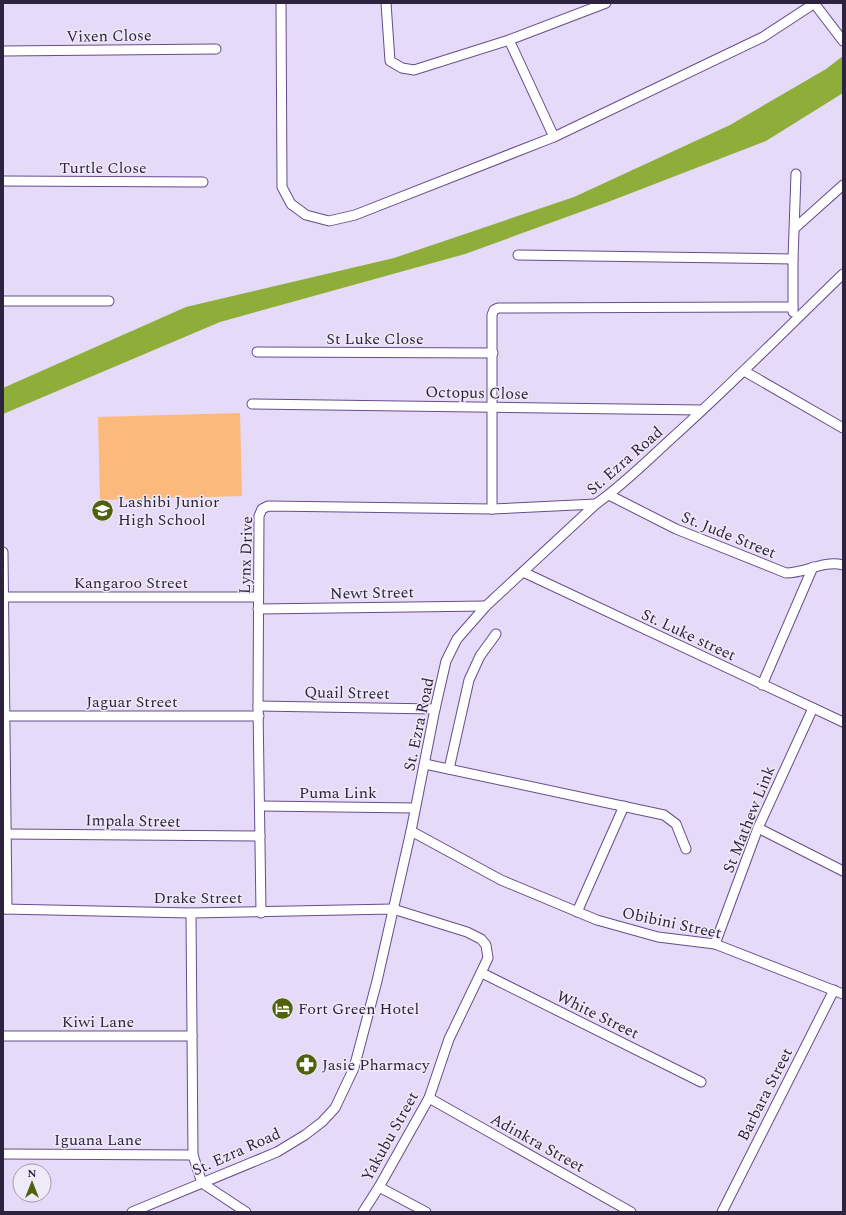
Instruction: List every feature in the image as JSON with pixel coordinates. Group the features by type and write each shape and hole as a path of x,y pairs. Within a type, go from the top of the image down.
{"street":[{"path":"281,3 282,187 291,204 306,216 329,221 355,216 554,137 763,37 814,3 843,41"},
{"path":"386,3 390,60 402,68 414,70 509,40 606,3"},
{"path":"509,40 554,137"},
{"name":"Vixen Close","path":"3,51 216,49"},
{"path":"794,322 793,259 796,174"},
{"name":"Turtle Close","path":"3,181 203,182"},
{"path":"795,228 843,185"},
{"path":"518,255 793,259"},
{"name":"St. Ezra Road","path":"132,1212 277,1152 305,1135 322,1122 335,1108 354,1068 411,831 435,709 449,656 457,639 486,606 596,504 609,494 744,371 843,274"},
{"path":"3,301 109,301"},
{"path":"492,509 492,315 494,310 498,308 793,307"},
{"name":"St Luke Close","path":"257,352 493,353"},
{"path":"744,371 843,428"},
{"name":"Octopus Close","path":"252,404 702,410"},
{"name":"St. Jude Street","path":"609,494 676,529 786,573 798,573 824,563 843,565"},
{"name":"Lynx Drive","path":"261,913 258,597 259,516 262,509 264,507 492,509 596,504"},
{"path":"3,552 3,681 6,716 5,909"},
{"path":"762,685 813,567"},
{"name":"St. Luke street","path":"523,572 843,722"},
{"name":"Kangaroo Street","path":"4,597 258,597"},
{"name":"Newt Street","path":"258,609 486,606"},
{"path":"449,769 469,680 480,656 496,634"},
{"name":"Quail Street","path":"258,706 435,709"},
{"name":"St Mathew Link","path":"715,944 758,828 812,708"},
{"name":"Jaguar Street","path":"6,716 259,716"},
{"path":"425,764 664,815 672,820 686,849"},
{"name":"Puma Link","path":"261,806 415,808"},
{"path":"577,912 624,806"},
{"name":"Impala Street","path":"5,828 260,836"},
{"path":"758,828 843,871"},
{"name":"Obibini Street","path":"411,831 501,880 597,920 658,937 715,944 843,994"},
{"name":"Drake Street","path":"5,909 191,913 393,910"},
{"name":"Yakubu Street","path":"363,1212 379,1187 429,1098 449,1039 488,958 486,945 481,939 467,932 393,910"},
{"path":"191,913 193,1155 202,1183 246,1212"},
{"name":"White Street","path":"482,973 701,1082"},
{"name":"Barbara Street","path":"722,1212 834,990"},
{"name":"Kiwi Lane","path":"3,1036 192,1036"},
{"name":"Adinkra Street","path":"429,1098 631,1212"},
{"name":"Iguana Lane","path":"3,1154 193,1155"},
{"path":"379,1187 426,1212"}],"shaded area":[{"path":"843,56 843,93 766,141 608,202 465,254 220,322 3,414 3,388 186,307 394,258 574,197 730,125 826,69"},
{"path":"240,413 242,496 100,500 98,417"}],"place":[{"name":"Lashibi Junior High School","path":"102,510"},
{"name":"Fort Green Hotel","path":"282,1008"},
{"name":"Jasie Pharmacy","path":"307,1064"}]}
